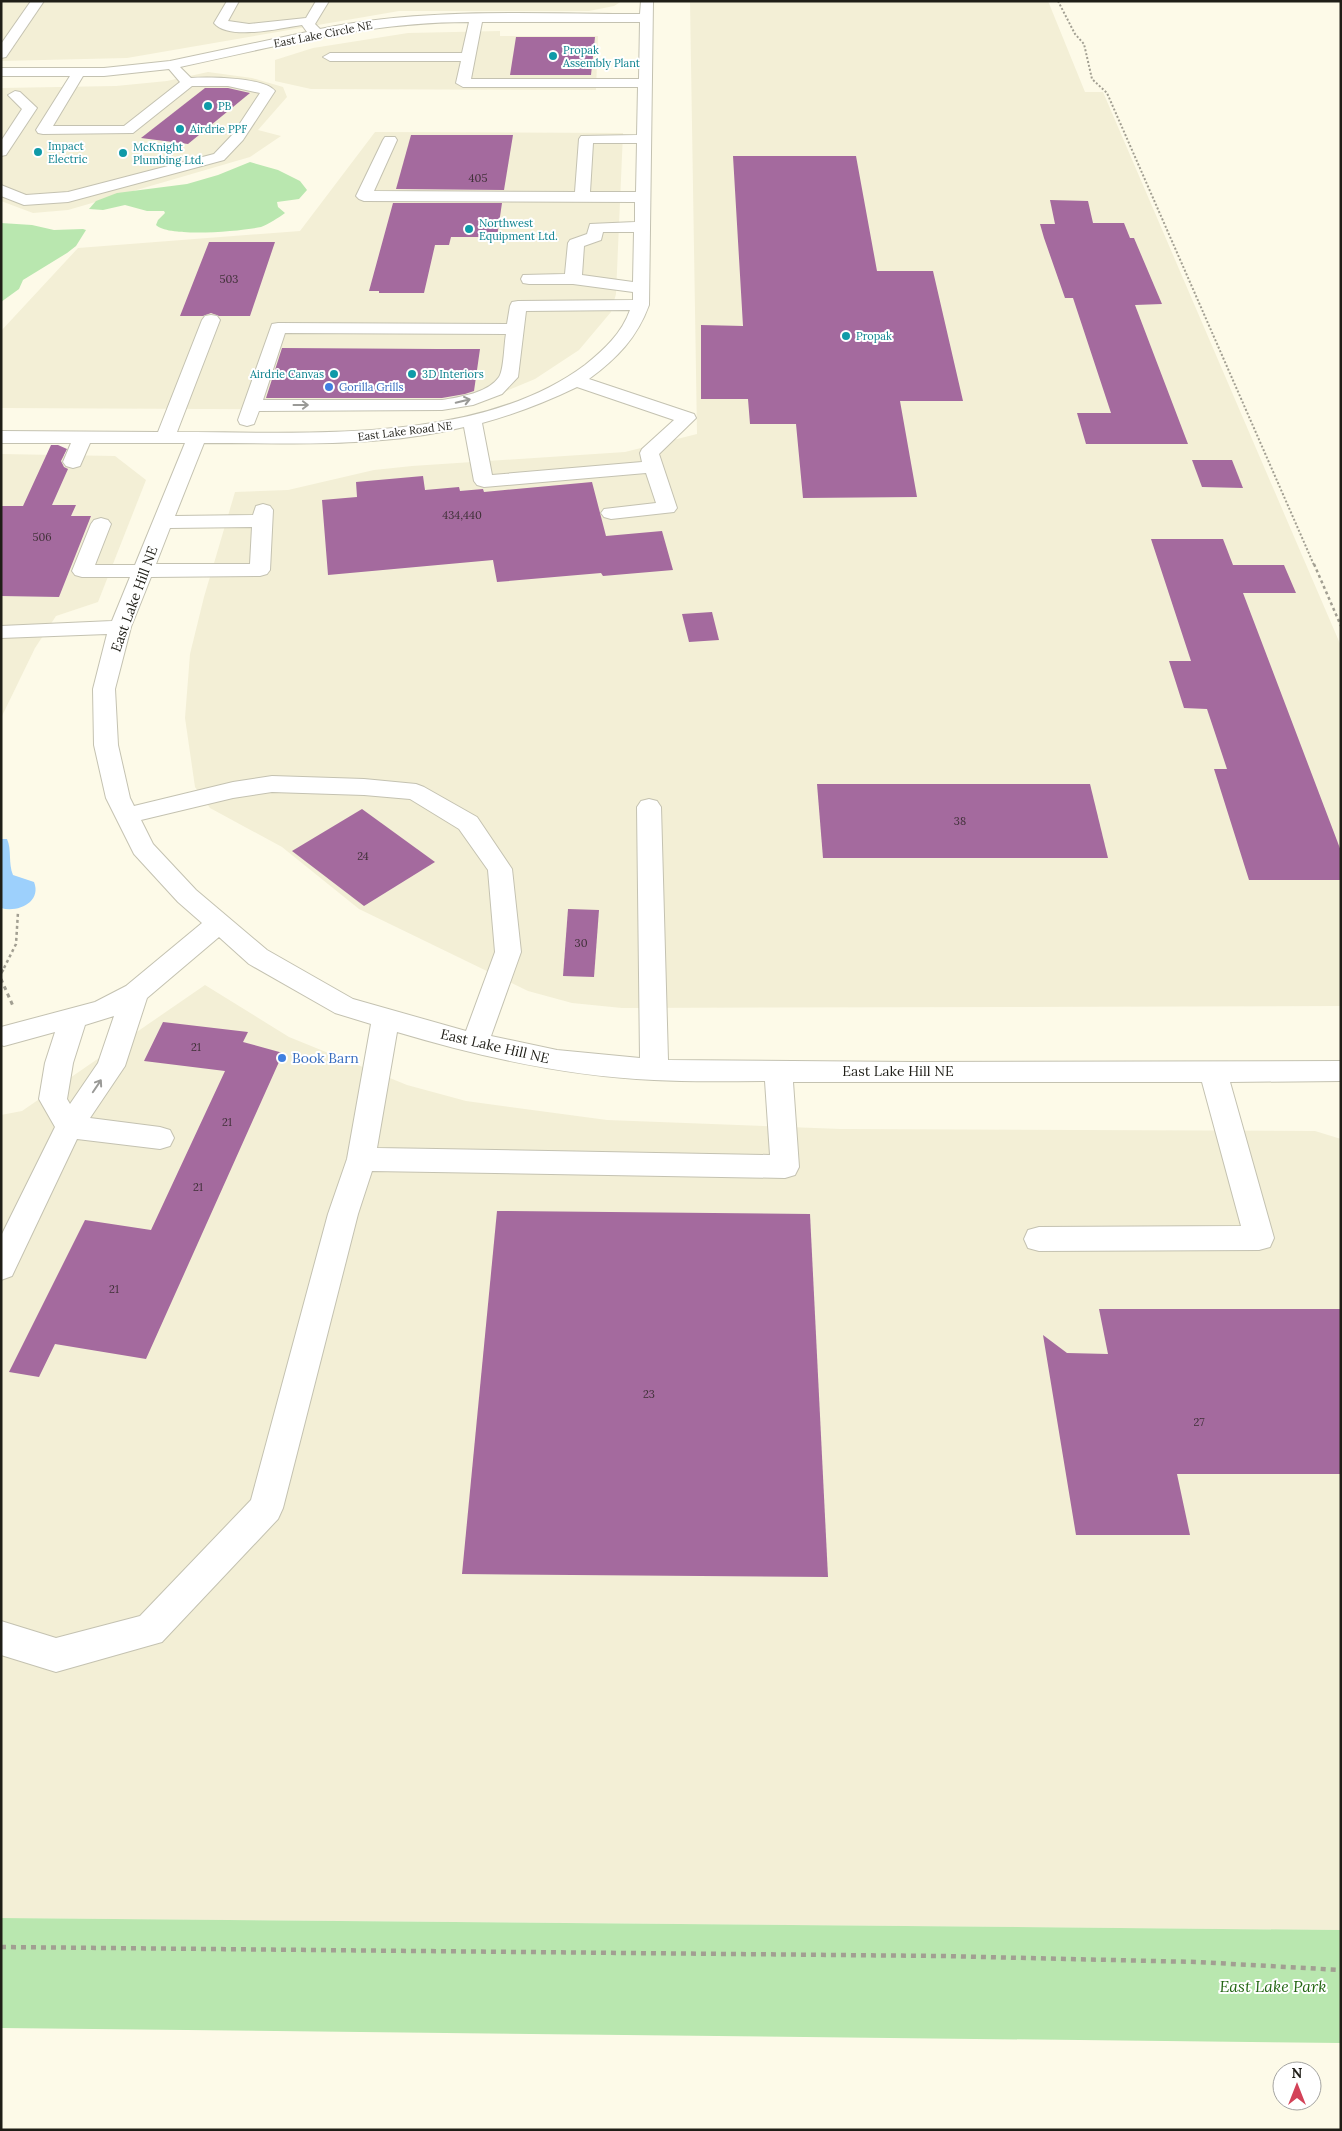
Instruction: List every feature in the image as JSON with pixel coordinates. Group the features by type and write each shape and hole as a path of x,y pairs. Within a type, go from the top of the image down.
{"street":[{"path":"1,54 38,1"},
{"path":"233,1 221,23 230,28 248,28 312,19"},
{"path":"317,34 308,25 323,1"},
{"path":"490,18 493,2"},
{"name":"East Lake Circle NE","path":"1,72 79,72 170,65 317,34 405,20 490,18 647,10"},
{"name":"East Lake Road NE","path":"1,437 240,438 379,436 436,429 472,421 531,402 575,380 604,359 623,340 633,325 641,297 647,10"},
{"path":"476,18 463,83 645,83"},
{"path":"330,57 468,57"},
{"path":"170,65 188,82"},
{"path":"1,152 30,108 8,95 30,72"},
{"path":"43,130 79,72"},
{"path":"1,190 24,200 68,197 219,157 238,137 268,90 247,83 213,80 188,82 128,130 43,130 30,137"},
{"path":"582,197 586,139 644,139"},
{"path":"390,140 364,196 643,197"},
{"path":"573,279 576,243 595,237 596,227 643,227"},
{"path":"529,279 573,279 641,297"},
{"path":"253,406 442,405 468,401 496,390 509,377 518,306 641,297"},
{"path":"165,438 210,320"},
{"path":"240,438 253,406 278,328 515,329"},
{"path":"575,380 686,418 649,453 667,508 611,513"},
{"path":"472,421 484,481 654,467"},
{"path":"73,462 83,437"},
{"name":"East Lake Hill NE","path":"196,438 120,627 104,690 106,744 118,798 142,848 188,896 258,957 344,1006 448,1037 557,1060 654,1070 1341,1071"},
{"path":"101,524 82,571 260,570 262,516 162,522"},
{"path":"1,632 120,627"},
{"path":"127,816 233,790 272,784 364,787 416,792 468,823 500,869 508,952 475,1042"},
{"path":"649,807 654,1070"},
{"path":"4,1036 103,1010 135,993 219,924"},
{"path":"1,1267 69,1127 111,1066 135,993"},
{"path":"1,1638 56,1655 150,1630 266,1508 343,1214 361,1159 386,1018"},
{"path":"69,1127 53,1099 59,1063 73,1019"},
{"path":"361,1159 785,1167 778,1071"},
{"path":"1039,1238 1259,1238 1212,1071"},
{"path":"69,1127 160,1138"}],"path":[{"path":"1058,1 1075,34 1084,44 1092,79 1107,93 1341,626"},
{"path":"1,973 13,954 19,928 18,912"},
{"path":"1,1947 941,1956 1197,1962 1341,1970"}],"shaded area":[{"path":"1,1 622,1 614,6 589,11 399,11 127,58 1,61"},
{"path":"690,1 1048,1 1085,92 1103,92 1341,646 1341,1006 622,1008 572,1003 528,991 359,909 282,847 210,808 195,787 185,718 190,654 204,597 235,492 288,490 374,470 412,466 625,452 697,434"},
{"path":"500,31 500,36 598,36 596,90 311,89 275,81 275,60 313,48 408,33"},
{"path":"208,72 252,78 283,87 287,97 258,130 281,136 250,157 68,210 33,213 1,201 1,88 116,86 167,81"},
{"path":"375,132 623,133 616,294 611,312 579,350 535,379 482,401 440,410 1,408 1,331 78,248 300,231"},
{"path":"1,454 115,456 146,480 98,602 56,616 35,648 1,718"},
{"path":"205,985 289,1037 407,1085 466,1101 607,1120 841,1129 1315,1131 1341,1139 1341,1930 1,1918 1,1115 22,1111"}],"green space":[{"path":"250,162 278,170 300,181 307,190 299,199 277,202 278,207 285,213 261,227 223,232 175,231 163,229 156,225 165,213 164,211 147,211 125,205 103,210 89,209 96,201 117,193 187,184 218,175"},
{"path":"1,223 32,225 54,230 86,230 76,246 23,280 19,289 1,302"},
{"name":"East Lake Park","path":"1,1918 1341,1930 1341,2043 1,2028"}],"water":[{"path":"1,839 7,839 13,875 34,882 36,889 32,900 14,909 1,908"}],"building":[{"name":"Propak Assembly Plant","path":"516,37 595,37 591,75 510,75"},
{"path":"205,88 228,88 250,93 188,144 141,138"},
{"path":"411,135 513,135 504,190 396,189"},
{"name":"Propak","path":"733,156 856,156 877,271 933,271 963,401 900,401 917,497 803,498 796,424 750,424 748,399 701,399 701,325 743,326"},
{"path":"1050,200 1088,201 1093,223 1124,223 1130,238 1134,238 1162,304 1135,305 1188,444 1086,444 1077,413 1111,413 1073,298 1065,298 1044,238 1040,224 1055,224"},
{"path":"393,203 502,203 497,237 451,237 449,245 435,245 424,293 379,293 379,291 369,291"},
{"path":"209,242 275,242 250,316 219,316 211,313 203,316 180,316"},
{"path":"282,348 480,349 474,391 465,394 442,398 266,398"},
{"path":"51,445 58,445 67,449 61,461 64,467 68,469 52,505 76,505 71,516 91,516 59,597 1,596 1,506 23,506"},
{"path":"1192,460 1232,460 1243,488 1202,487"},
{"path":"423,476 425,490 459,487 460,491 483,489 484,492 592,482 606,536 662,531 673,570 603,576 601,573 497,582 493,560 328,575 322,500 357,497 356,482"},
{"path":"1151,539 1223,539 1233,565 1284,565 1296,593 1243,593 1341,851 1341,880 1249,880 1214,769 1227,769 1207,709 1184,708 1169,661 1191,661"},
{"path":"712,612 719,640 689,642 682,614"},
{"path":"817,784 1090,784 1108,858 823,858"},
{"path":"362,809 435,862 364,906 292,851"},
{"path":"568,909 599,910 594,977 563,976"},
{"path":"163,1022 248,1032 243,1042 283,1053 146,1359 55,1344 39,1377 9,1372 85,1220 151,1230 225,1071 144,1061"},
{"path":"497,1211 810,1214 828,1577 462,1574"},
{"path":"1099,1309 1341,1309 1341,1474 1177,1474 1190,1535 1076,1535 1043,1335 1067,1353 1108,1354"}],"place":[{"name":"Propak Assembly Plant","path":"553,56"},
{"name":"PB","path":"208,106"},
{"name":"Airdrie PPF","path":"180,129"},
{"name":"Impact Electric","path":"38,152"},
{"name":"McKnight Plumbing Ltd.","path":"123,153"},
{"name":"Northwest Equipment Ltd.","path":"469,229"},
{"name":"Propak","path":"846,336"},
{"name":"Airdrie Canvas","path":"334,374"},
{"name":"3D Interiors","path":"412,374"},
{"name":"Gorilla Grills","path":"329,387"},
{"name":"Book Barn","path":"282,1058"}]}
